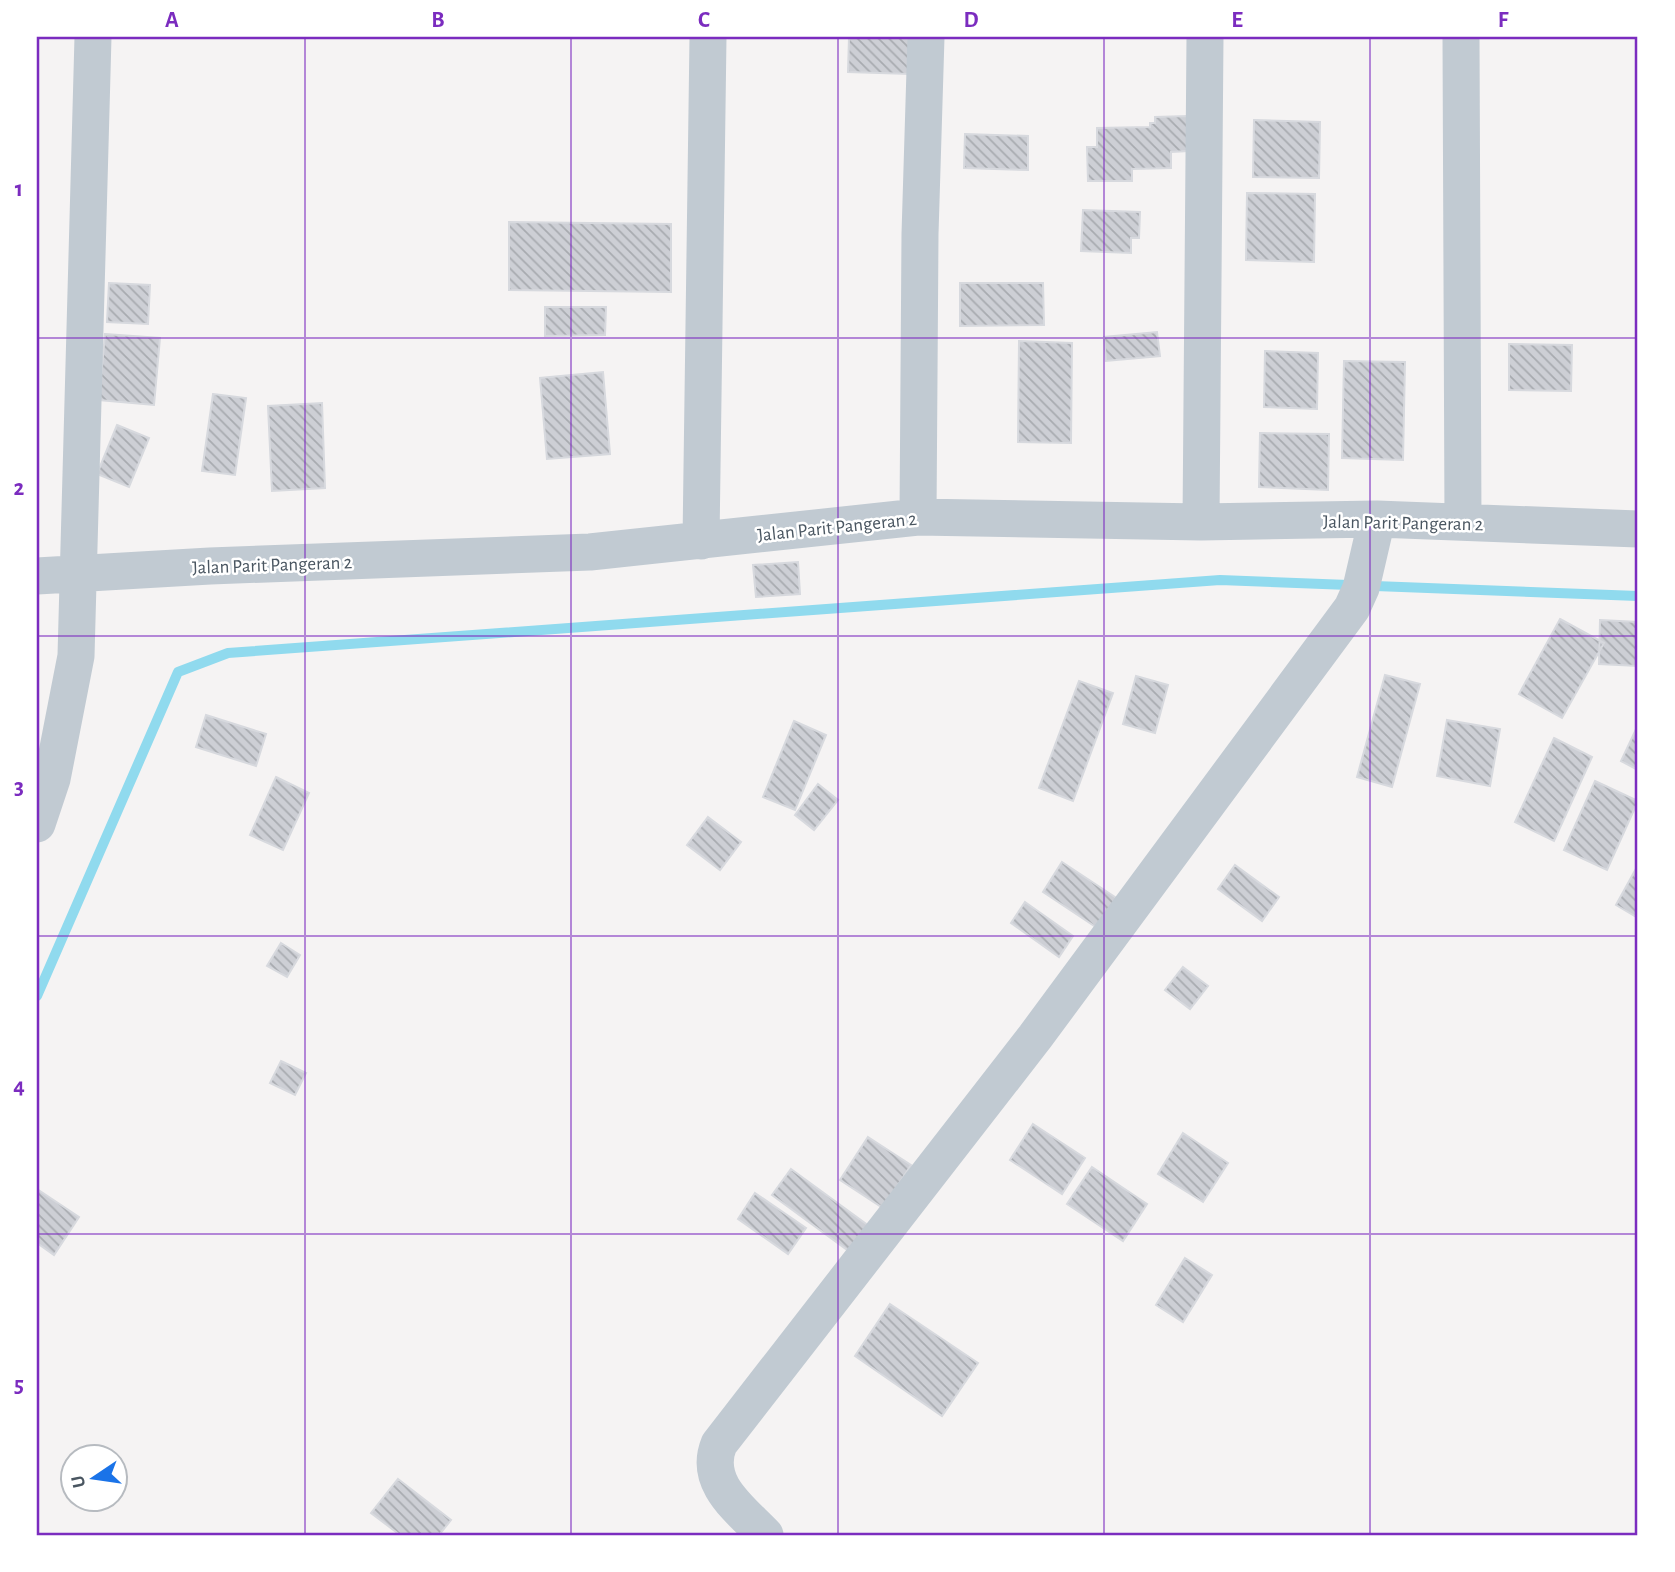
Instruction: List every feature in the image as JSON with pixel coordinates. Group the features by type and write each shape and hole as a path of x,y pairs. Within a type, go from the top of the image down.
{"street":[{"path":"37,824 52,779 76,656 93,37"},
{"path":"701,541 708,37"},
{"path":"918,517 920,234 926,37"},
{"path":"1201,522 1205,37"},
{"path":"1461,37 1463,522"},
{"name":"Jalan Parit Pangeran 2","path":"37,576 590,552 918,517 1201,522 1374,534 1463,522 1638,529"},
{"path":"765,1535 721,1487 715,1476 714,1456 719,1444 1035,1037 1352,608 1374,534"}],"building":[{"path":"849,37 911,37 910,74 848,72"},
{"path":"1188,116 1188,151 1171,152 1171,168 1132,169 1132,181 1088,181 1087,147 1097,147 1097,128 1150,127 1150,123 1155,123 1155,117"},
{"path":"1254,120 1320,122 1319,178 1253,177"},
{"path":"965,134 1028,136 1028,170 964,168"},
{"path":"1247,193 1315,194 1314,262 1246,260"},
{"path":"1083,210 1140,212 1139,238 1131,238 1131,253 1081,251"},
{"path":"509,222 671,224 671,292 509,290"},
{"path":"109,283 150,285 148,324 107,322"},
{"path":"960,283 1043,283 1044,325 960,326"},
{"path":"545,307 606,307 605,335 545,336"},
{"path":"1157,332 1160,356 1106,361 1104,337"},
{"path":"105,334 160,338 154,405 99,400"},
{"path":"1019,341 1072,343 1071,443 1018,442"},
{"path":"1509,344 1572,345 1571,391 1509,390"},
{"path":"1265,351 1318,353 1317,409 1264,407"},
{"path":"1344,361 1405,362 1403,460 1342,458"},
{"path":"603,372 610,454 547,459 540,378"},
{"path":"213,394 246,398 235,475 202,471"},
{"path":"322,403 325,488 272,491 268,406"},
{"path":"117,425 149,438 129,487 97,474"},
{"path":"1260,433 1329,434 1328,490 1259,487"},
{"path":"798,562 800,594 756,597 753,565"},
{"path":"1560,619 1604,643 1562,718 1519,694"},
{"path":"1600,620 1638,622 1638,666 1599,664"},
{"path":"1385,675 1420,684 1392,787 1357,777"},
{"path":"1136,676 1168,685 1155,733 1123,724"},
{"path":"1079,681 1113,693 1073,801 1039,788"},
{"path":"206,715 266,734 256,766 196,747"},
{"path":"1447,720 1500,729 1490,786 1437,776"},
{"path":"794,721 826,735 795,810 763,797"},
{"path":"1638,725 1638,770 1621,761"},
{"path":"1554,738 1592,757 1554,841 1515,822"},
{"path":"276,777 309,793 283,850 250,835"},
{"path":"1595,781 1638,801 1607,870 1564,850"},
{"path":"818,784 838,800 814,830 795,815"},
{"path":"708,817 741,842 720,870 687,845"},
{"path":"1062,862 1124,903 1105,933 1043,892"},
{"path":"1235,865 1279,897 1262,921 1218,889"},
{"path":"1638,865 1638,918 1616,905"},
{"path":"1025,902 1073,936 1059,957 1011,923"},
{"path":"281,943 300,955 287,977 267,966"},
{"path":"1183,967 1208,986 1190,1009 1165,990"},
{"path":"281,1061 306,1073 295,1095 270,1083"},
{"path":"1033,1124 1085,1158 1062,1194 1010,1160"},
{"path":"1183,1133 1228,1163 1203,1202 1158,1174"},
{"path":"868,1137 911,1165 883,1208 840,1180"},
{"path":"1092,1167 1147,1204 1123,1241 1067,1204"},
{"path":"791,1169 869,1226 850,1252 772,1195"},
{"path":"37,1189 79,1217 54,1255 37,1243"},
{"path":"755,1193 806,1228 788,1254 738,1219"},
{"path":"1185,1258 1212,1275 1183,1322 1156,1305"},
{"path":"890,1304 978,1363 942,1416 855,1356"},
{"path":"398,1479 451,1520 439,1535 400,1535 371,1513"}],"waterway":[{"path":"37,996 178,672 228,653 1220,580 1638,596"}]}
